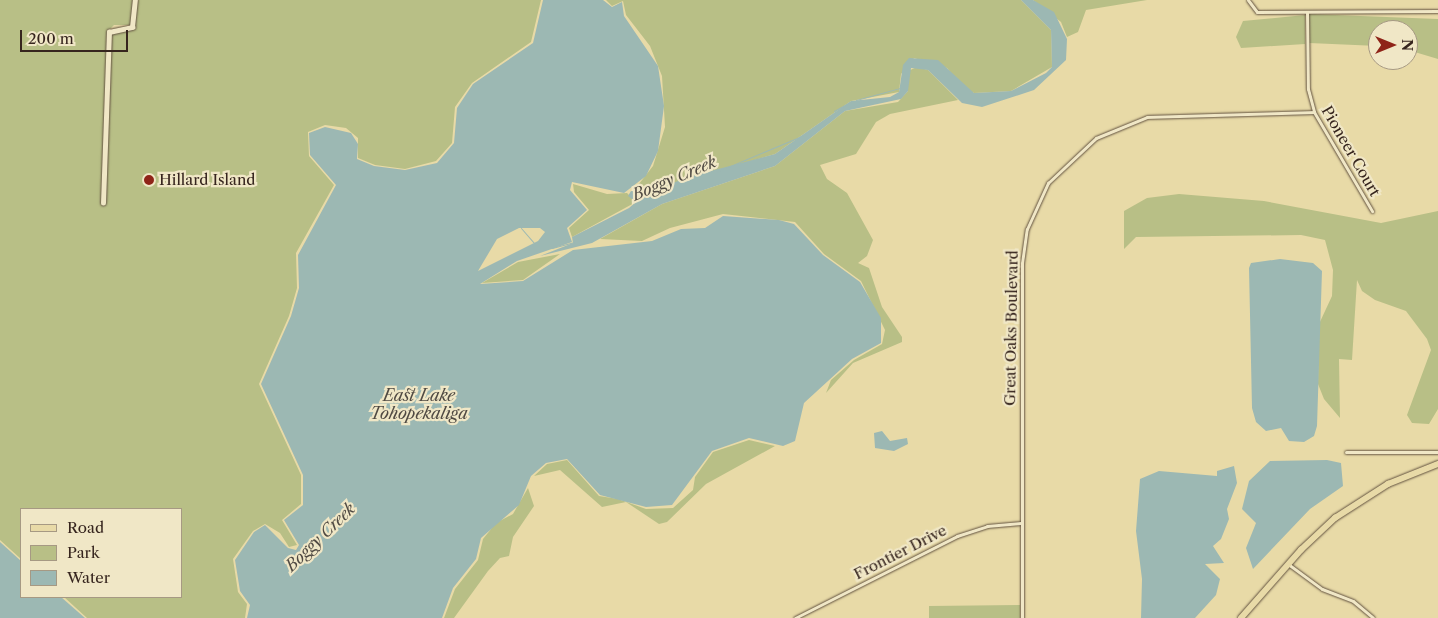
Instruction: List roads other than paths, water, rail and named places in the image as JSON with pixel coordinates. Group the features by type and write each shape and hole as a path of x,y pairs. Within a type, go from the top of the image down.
{"main road":[{"path":"1241,618 1288,564 1354,504 1388,484 1438,464"}],"street":[{"path":"103,203 109,32 132,27 135,0"},
{"path":"1248,0 1257,12 1438,11"},
{"name":"Pioneer Court","path":"1307,12 1308,90 1314,112 1372,211"},
{"name":"Great Oaks Boulevard","path":"1022,618 1022,264 1027,230 1048,184 1096,138 1147,117 1314,112"},
{"path":"1346,452 1438,452"},
{"name":"Frontier Drive","path":"795,618 957,536 987,526 1021,523"},
{"path":"1288,564 1322,590 1353,601 1372,618"}],"water":[{"name":"East Lake Tohopekaliga","path":"543,0 603,0 612,7 622,2 624,16 658,66 664,106 658,151 646,176 624,193 572,182 570,190 587,210 567,228 572,242 517,261 480,284 523,281 573,250 652,241 681,229 705,228 723,216 779,220 794,224 823,255 860,282 881,318 881,343 852,359 804,403 795,441 783,446 749,438 712,451 672,505 646,507 600,495 567,459 546,463 531,476 519,505 481,538 476,559 453,588 442,618 247,618 250,605 240,591 235,560 254,532 265,525 288,548 296,550 299,545 284,520 303,505 303,475 261,384 291,316 299,288 298,255 336,185 310,155 309,133 325,127 351,133 358,144 357,159 374,166 405,170 437,163 454,143 457,108 473,84 533,43","holes":["519,228 540,228 545,232 538,241 478,271 497,239"]},
{"path":"1021,0 1033,0 1054,12 1067,39 1066,60 1034,90 982,107 962,103 928,70 911,68 908,91 901,99 845,111 775,166 662,204 592,243 540,256 573,243 572,237 629,208 636,202 628,196 631,191 648,193 688,177 775,154 851,101 890,97 899,92 903,65 909,58 938,60 974,93 1011,91 1046,73 1052,67 1051,30"},
{"path":"1280,259 1313,263 1322,271 1317,426 1314,436 1304,442 1289,441 1281,428 1266,431 1256,422 1252,408 1249,268 1251,263"},
{"path":"882,431 890,441 907,438 908,444 894,451 875,448 874,433"},
{"path":"1327,460 1341,463 1343,486 1310,509 1253,569 1246,548 1256,523 1242,509 1249,481 1270,461"},
{"path":"1234,466 1237,483 1227,509 1229,519 1221,539 1213,546 1224,563 1205,564 1220,579 1216,595 1195,618 1141,618 1142,579 1136,531 1140,479 1159,471 1217,476 1217,471"},
{"path":"0,542 20,560 20,598 62,598 85,618 0,618"}],"waterway":[{"name":"Boggy Creek","path":"856,100 900,88"},
{"name":"Boggy Creek","path":"834,111 850,102"},
{"name":"Boggy Creek","path":"716,172 804,135"},
{"name":"Boggy Creek","path":"521,228 535,244"},
{"name":"Boggy Creek","path":"552,248 575,242"}],"place":[{"name":"Hillard Island","path":"149,180"}]}
